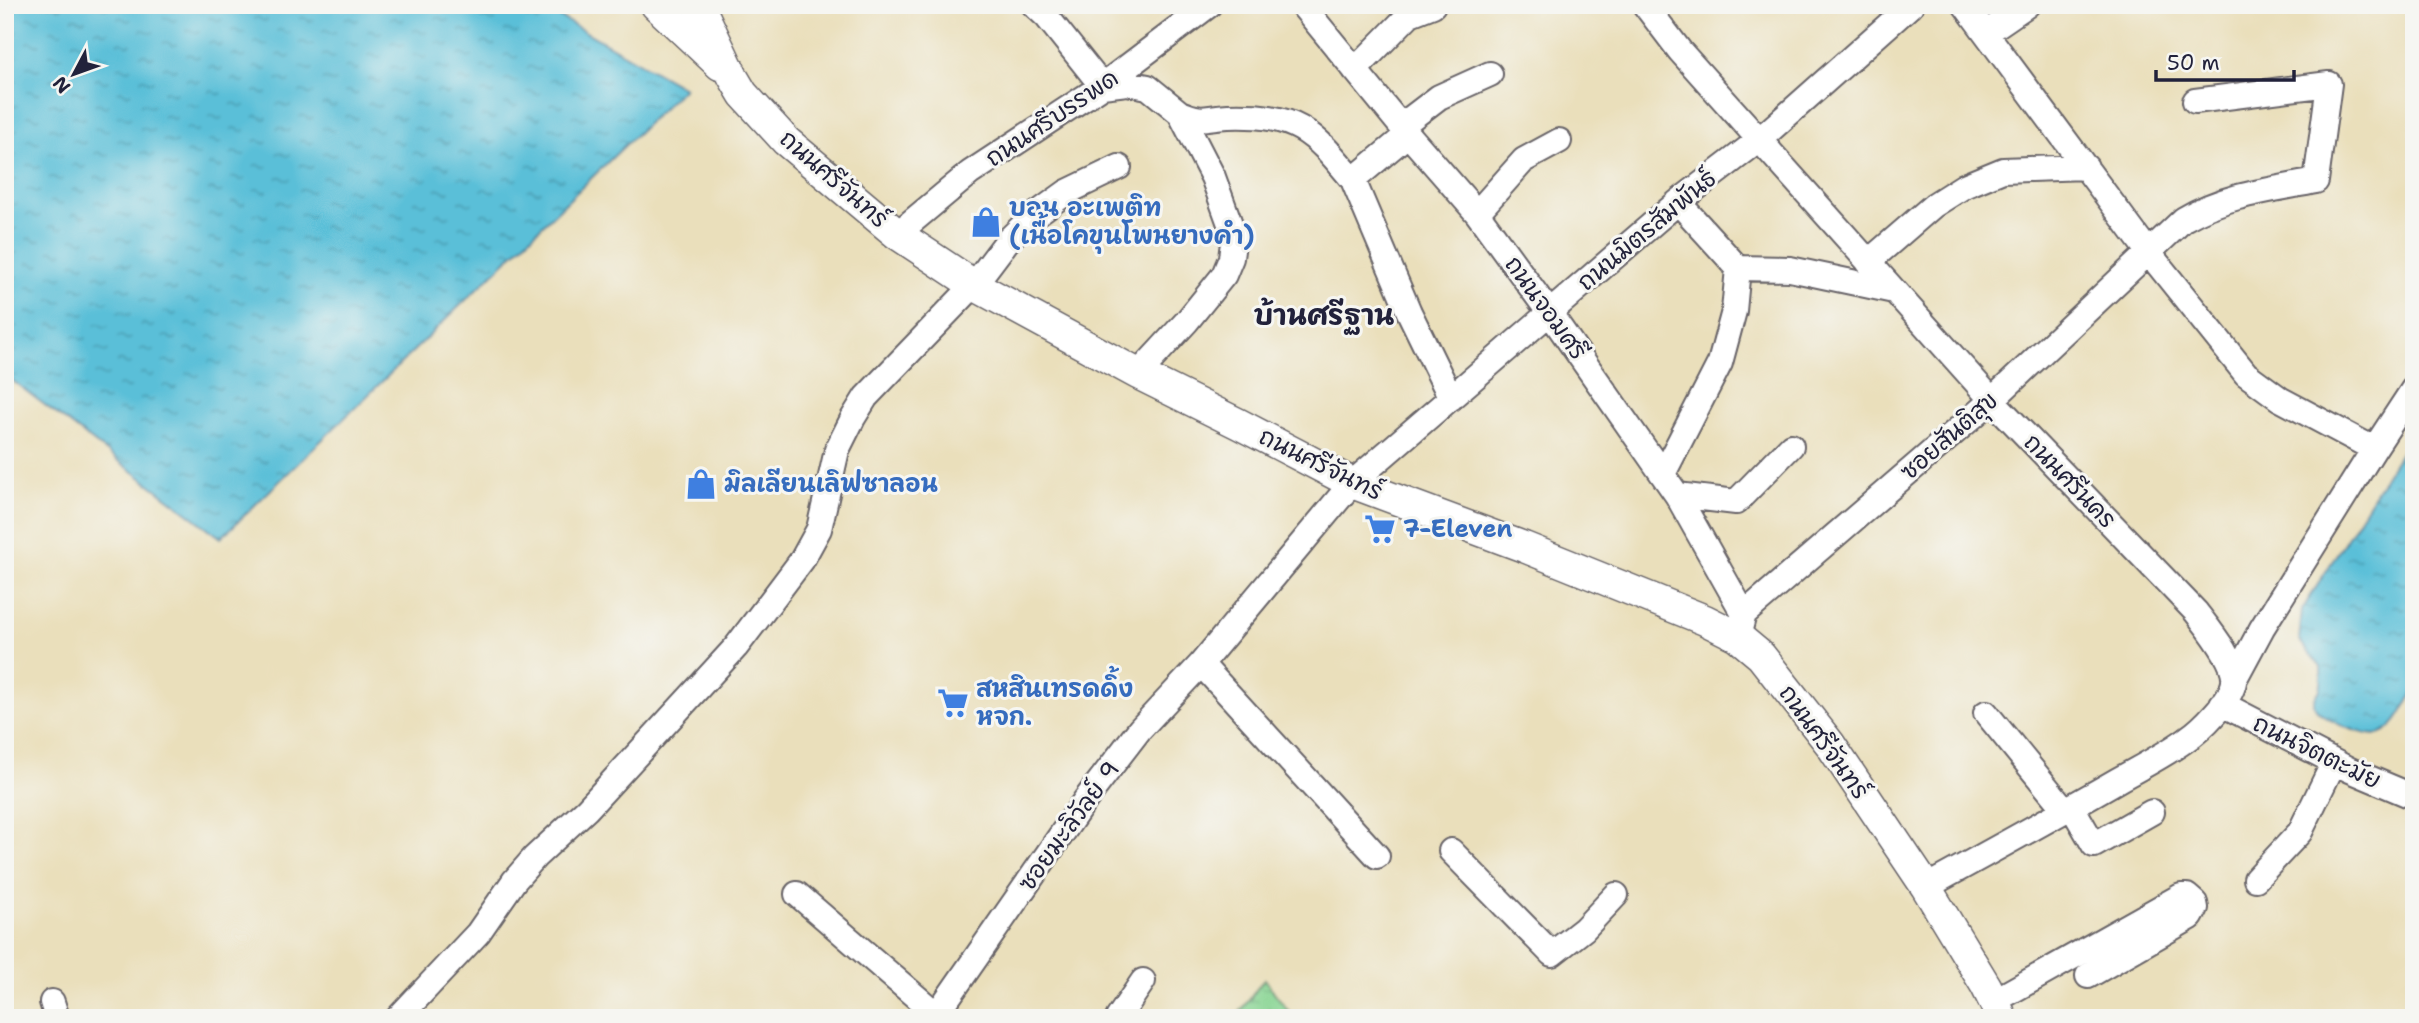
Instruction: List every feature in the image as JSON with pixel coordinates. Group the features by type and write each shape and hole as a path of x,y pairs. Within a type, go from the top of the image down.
{"main road":[{"path":"656,5 733,77"},
{"name":"ถนนศรีจันทร์","path":"699,5 743,94 786,141 897,234 974,285 1138,374 1352,483 1524,547 1705,620 1741,625 1760,656 1830,744 1926,887 1998,1010"}],"street":[{"path":"1034,5 1047,17 1102,86 1127,83 1148,87 1180,113 1199,121 1245,116 1274,118 1295,124 1324,146 1353,180 1409,312 1451,398"},
{"name":"ถนนศรีบรรพด","path":"897,234 970,173 1102,86 1209,5"},
{"name":"ถนนจอมศรี","path":"1302,5 1477,213 1549,312 1677,495 1741,625"},
{"name":"ถนนศรีนคร","path":"1645,5 1679,51 1992,400 2196,612 2230,664 2234,680"},
{"name":"ถนนมิตรสัมพันธ์","path":"1352,483 1678,202 1759,140 1911,5"},
{"path":"1965,5 2149,253 2246,374 2280,399 2374,449"},
{"path":"1986,33 2027,5"},
{"path":"1355,71 1419,8"},
{"path":"1353,180 1439,97 1490,75"},
{"name":"ซอยสันติสุข","path":"1741,625 1992,400 2184,219 2203,208 2232,198 2316,181 2329,84 2195,101"},
{"path":"1138,374 1187,321 1224,275 1234,246 1234,235 1213,177 1180,113"},
{"path":"1477,213 1524,160 1559,141"},
{"path":"397,1018 478,933 514,881 587,809 736,648 802,560 819,529 837,450 866,397 974,285 1007,240 1031,218 1067,192 1119,167"},
{"path":"1868,262 1934,205 1964,186 2003,170 2086,167"},
{"path":"1678,202 1738,268 1790,269 1894,291"},
{"path":"1663,474 1720,363 1734,311 1738,268"},
{"path":"1926,887 2069,809 2188,739 2222,704 2262,628 2414,388"},
{"path":"1677,495 1735,502 1791,446"},
{"name":"ซอยมะลิวัลย์ 9","path":"935,1016 1086,799 1140,729 1201,664 1352,483"},
{"path":"1201,664 1377,856"},
{"name":"ถนนจิตตะมัย","path":"2222,704 2334,762 2414,797"},
{"path":"1986,713 2069,809 2094,845 2152,812"},
{"path":"2256,879 2301,832 2334,762"},
{"path":"1451,851 1552,954 1584,929 1616,895"},
{"path":"797,894 935,1016"},
{"path":"1998,1010 2181,897 2187,896 2195,903 2196,908 2191,917 2088,976"},
{"path":"1118,1018 1143,981"}],"green space":[{"path":"1264,979 1294,1018 1236,1018"}],"water":[{"path":"5,5 531,5 549,11 684,88 221,538 5,375"},
{"path":"2414,440 2414,691 2391,727 2374,735 2343,726 2317,710 2314,702 2321,686 2321,667 2299,640 2302,610 2406,443"}],"place":[{"name":"บอน อะเพติท (เนื้อโคขุนโพนยางคำ)","path":"986,222"},
{"name":"มิลเลียนเลิฟซาลอน","path":"701,484"},
{"name":"7-Eleven","path":"1380,529"},
{"name":"สหสินเทรดดิ้ง หจก.","path":"953,703"}],"district":[{"name":"บ้านศรีฐาน","path":"1324,315"}]}
